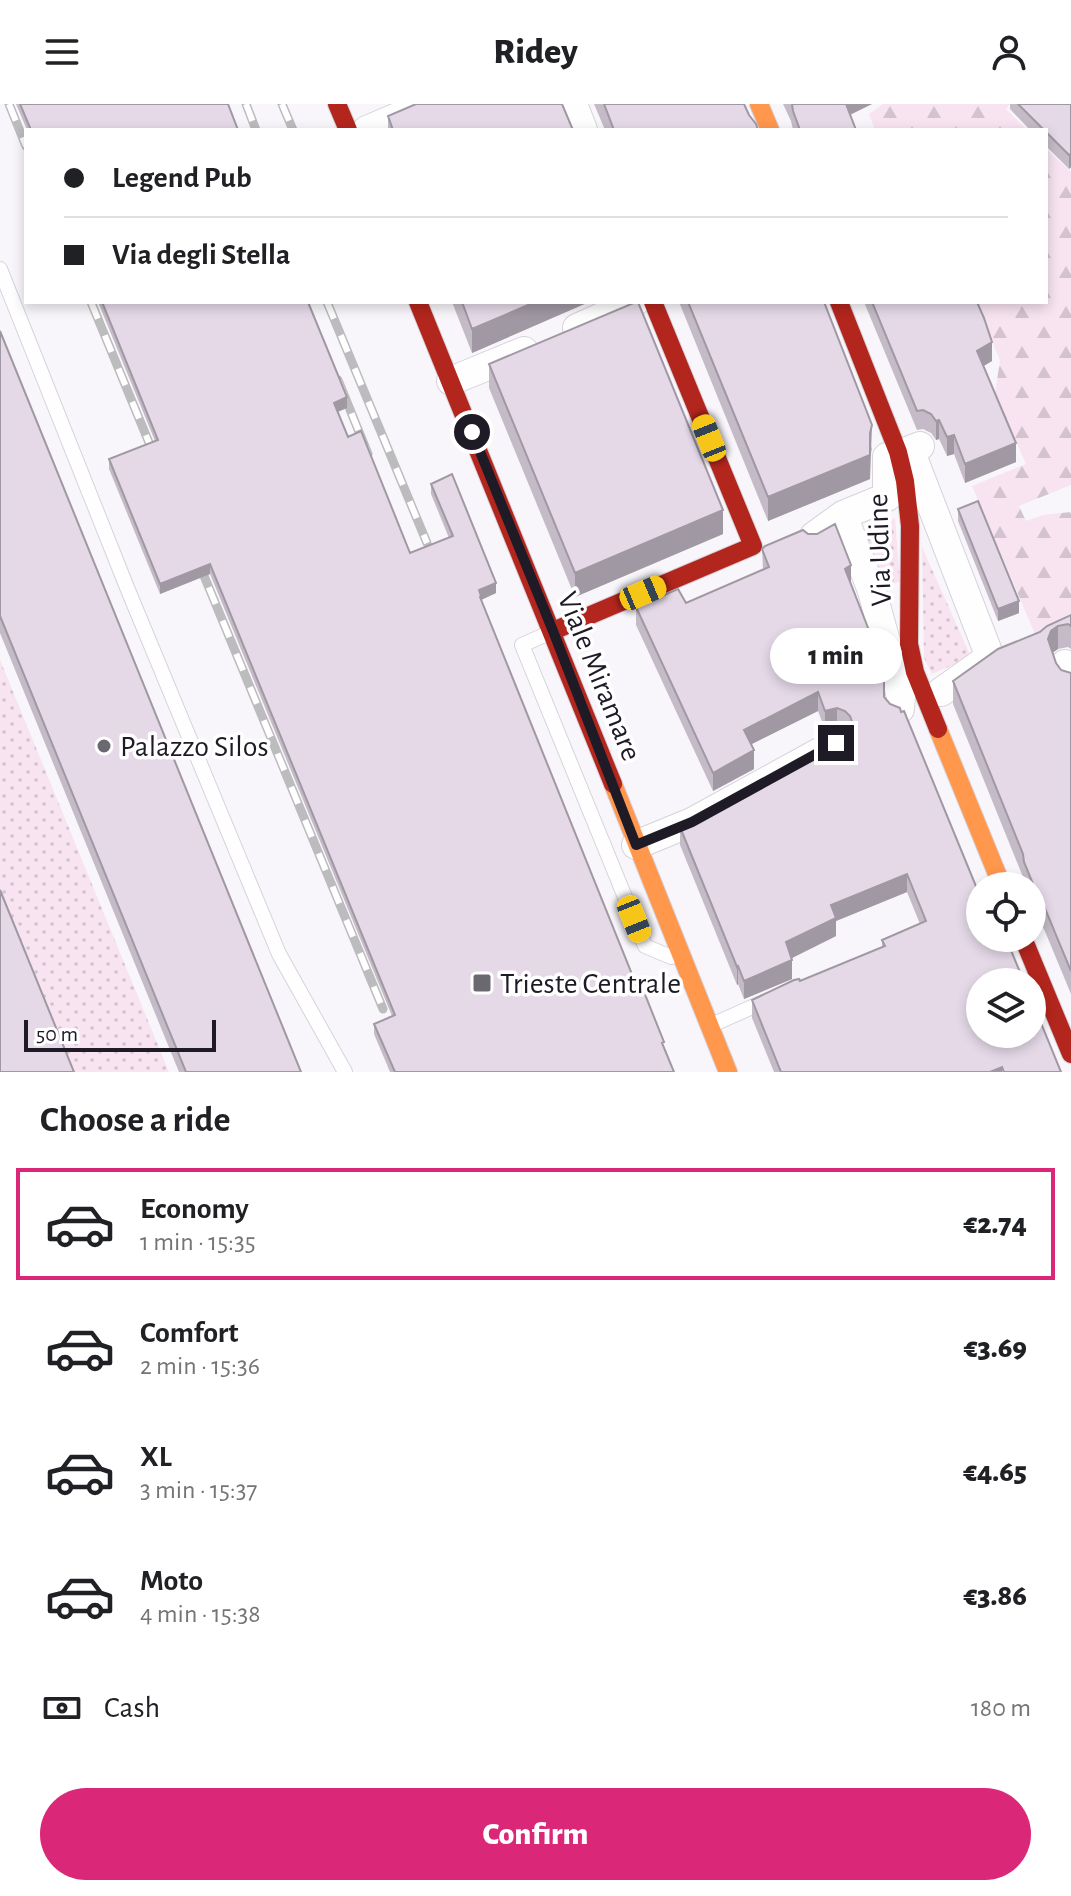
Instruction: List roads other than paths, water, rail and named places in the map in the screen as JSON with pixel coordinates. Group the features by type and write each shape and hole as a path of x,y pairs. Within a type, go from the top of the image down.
{"main road":[{"path":"337,104 347,128"},
{"path":"759,104 769,128"},
{"name":"Viale Miramare","path":"419,304 728,1072"},
{"path":"553,631 753,546 654,304"},
{"name":"Via Udine","path":"840,304 898,452 905,481 910,526 909,644 915,672 996,872"},
{"path":"1029,952 1071,1054"}],"street":[{"path":"372,128 428,104"},
{"path":"573,104 582,128"},
{"path":"451,381 630,304"},
{"path":"920,446 910,450 990,657"},
{"path":"814,536 843,515 887,497 887,455"},
{"path":"843,515 911,702 990,657 1019,645"},
{"path":"636,845 692,822 836,743"}],"lane":[{"path":"0,269 128,590 279,954 345,1072"},
{"path":"553,631 522,645 645,946 684,962"},
{"path":"710,1025 787,991"}],"railway":[{"path":"9,104 24,141"},
{"path":"246,104 255,128"},
{"path":"282,104 292,128"},
{"path":"92,304 157,462"},
{"path":"328,304 427,543"},
{"path":"338,380 368,454"},
{"path":"195,554 383,1009"}],"place":[{"name":"Palazzo Silos","path":"104,746"},
{"name":"Trieste Centrale","path":"482,983"}]}
